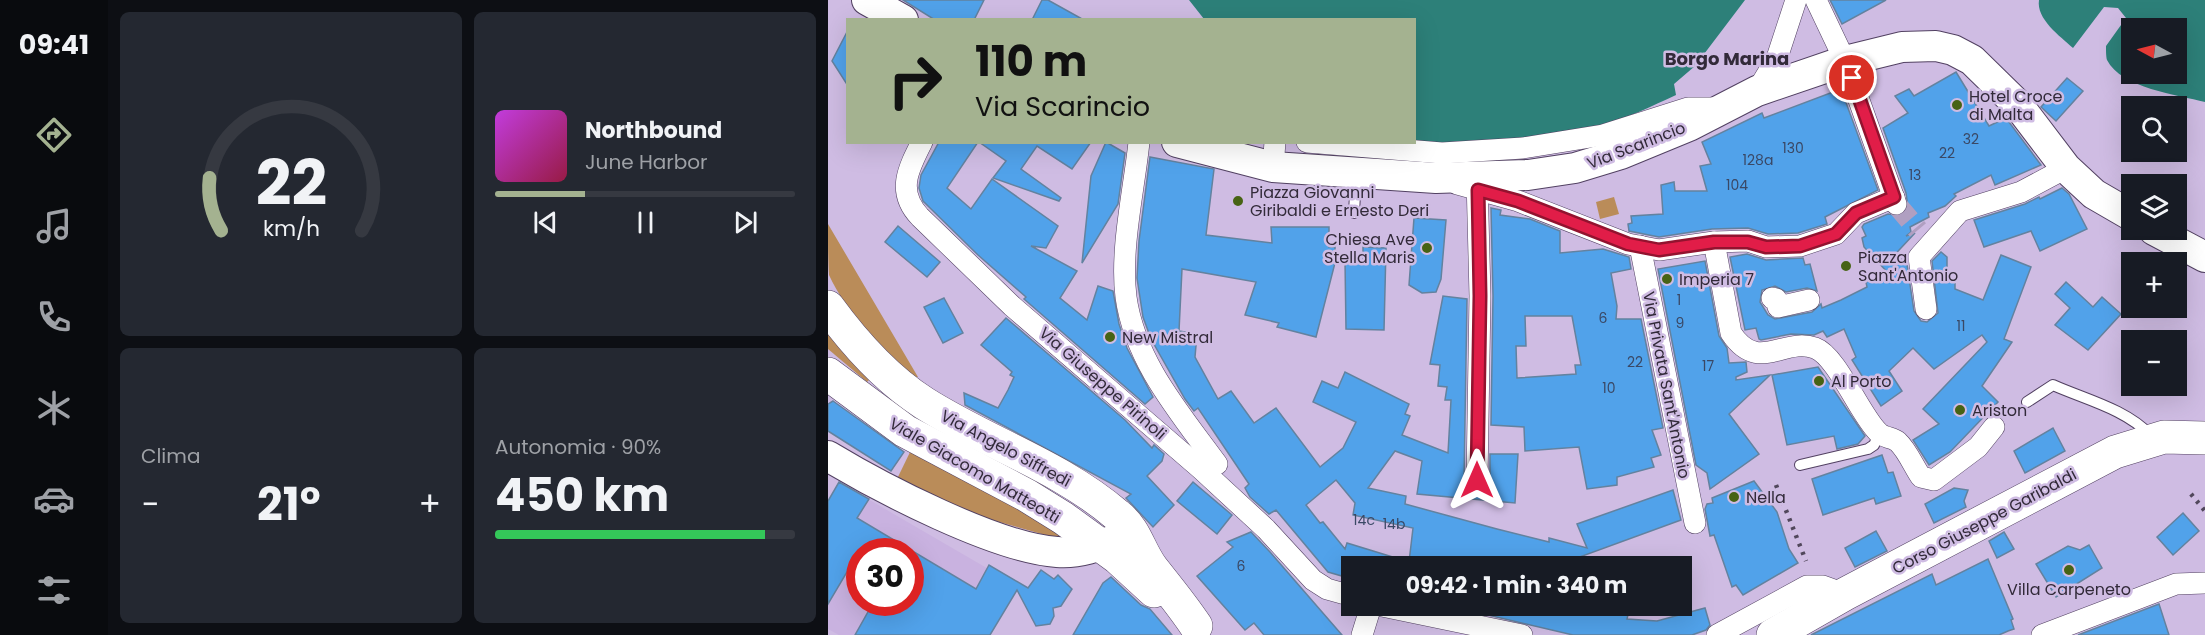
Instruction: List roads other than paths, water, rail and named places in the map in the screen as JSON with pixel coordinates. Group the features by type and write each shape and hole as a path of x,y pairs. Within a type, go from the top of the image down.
{"main road":[{"name":"Via Angelo Siffredi","path":"828,307 860,349 891,378 923,402 1071,481 1116,513 1118,539 1151,567 1173,591 1201,630"},
{"name":"Viale Giacomo Matteotti","path":"828,374 905,431 985,472 1041,495 1101,535 1118,539"},
{"name":"Corso Giuseppe Garibaldi","path":"1773,635 1845,594 2115,452 2154,439 2205,438"},
{"path":"1118,539 1201,630"}],"street":[{"path":"867,0 899,18"},
{"path":"1757,91 1777,58 1796,0"},
{"path":"1816,0 1845,61"},
{"name":"Via Scarincio","path":"1518,188 1621,154 1689,126 1757,91 1845,61 1902,47 1936,46 1953,50 1972,60 2018,105 2076,177"},
{"name":"Via Scarincio","path":"1192,144 1274,155 1356,172 1436,178 1518,188 1640,246 1659,250 1714,242 1741,242 1766,247 1800,246 1836,234 1856,213 1895,200 1845,61"},
{"path":"1332,144 1442,153 1523,148 1603,135 1688,108 1722,108"},
{"name":"Via Giuseppe Pirinoli","path":"921,144 910,165 905,185 909,203 920,218 1012,306 1137,411 1210,477 1266,529 1313,580 1327,589 1341,593"},
{"path":"1139,144 1126,260 1126,297 1143,354 1171,402 1217,464"},
{"path":"1926,309 1922,244 1960,211 2076,177 2121,208"},
{"path":"1477,184 1480,296 1477,480"},
{"path":"2172,240 2205,258"},
{"path":"1714,242 1731,333 1736,340 1747,349 1763,355 1801,347 1817,349 1832,364 1879,434 1898,441 1920,477 1934,480 1978,447 1994,427"},
{"name":"Via Privata Sant'Antonio","path":"1640,246 1695,524"},
{"path":"1772,298 1776,299 1778,307 1809,300"},
{"path":"828,456 857,474 999,538 1059,553 1118,539"},
{"path":"2042,635 2176,584 2205,582"},
{"path":"1717,635 1807,586 1823,586 1845,594"},
{"path":"1362,635 1368,616"},
{"path":"1430,616 1522,635"}],"lane":[{"path":"1354,213 1356,172"},
{"path":"2027,402 2053,385 2110,408 2144,428 2154,439"},
{"path":"1800,465 1868,449 1874,445 1879,434"}],"tunnel":[{"path":"1896,204 1918,230"}],"railway":[{"path":"1776,485 1806,561"},
{"path":"2191,494 2205,511"}],"place":[{"name":"Hotel Croce di Malta","path":"1957,105"},
{"name":"Piazza Giovanni Giribaldi e Ernesto Deri","path":"1238,201"},
{"name":"Chiesa Ave Stella Maris","path":"1427,248"},
{"name":"Piazza Sant'Antonio","path":"1846,266"},
{"name":"Imperia 7","path":"1667,279"},
{"name":"New Mistral","path":"1110,337"},
{"name":"Al Porto","path":"1819,381"},
{"name":"Ariston","path":"1960,410"},
{"name":"Nella","path":"1734,497"},
{"name":"Villa Carpeneto","path":"2069,570"}],"district":[{"name":"Borgo Marina","path":"1727,59"}]}
